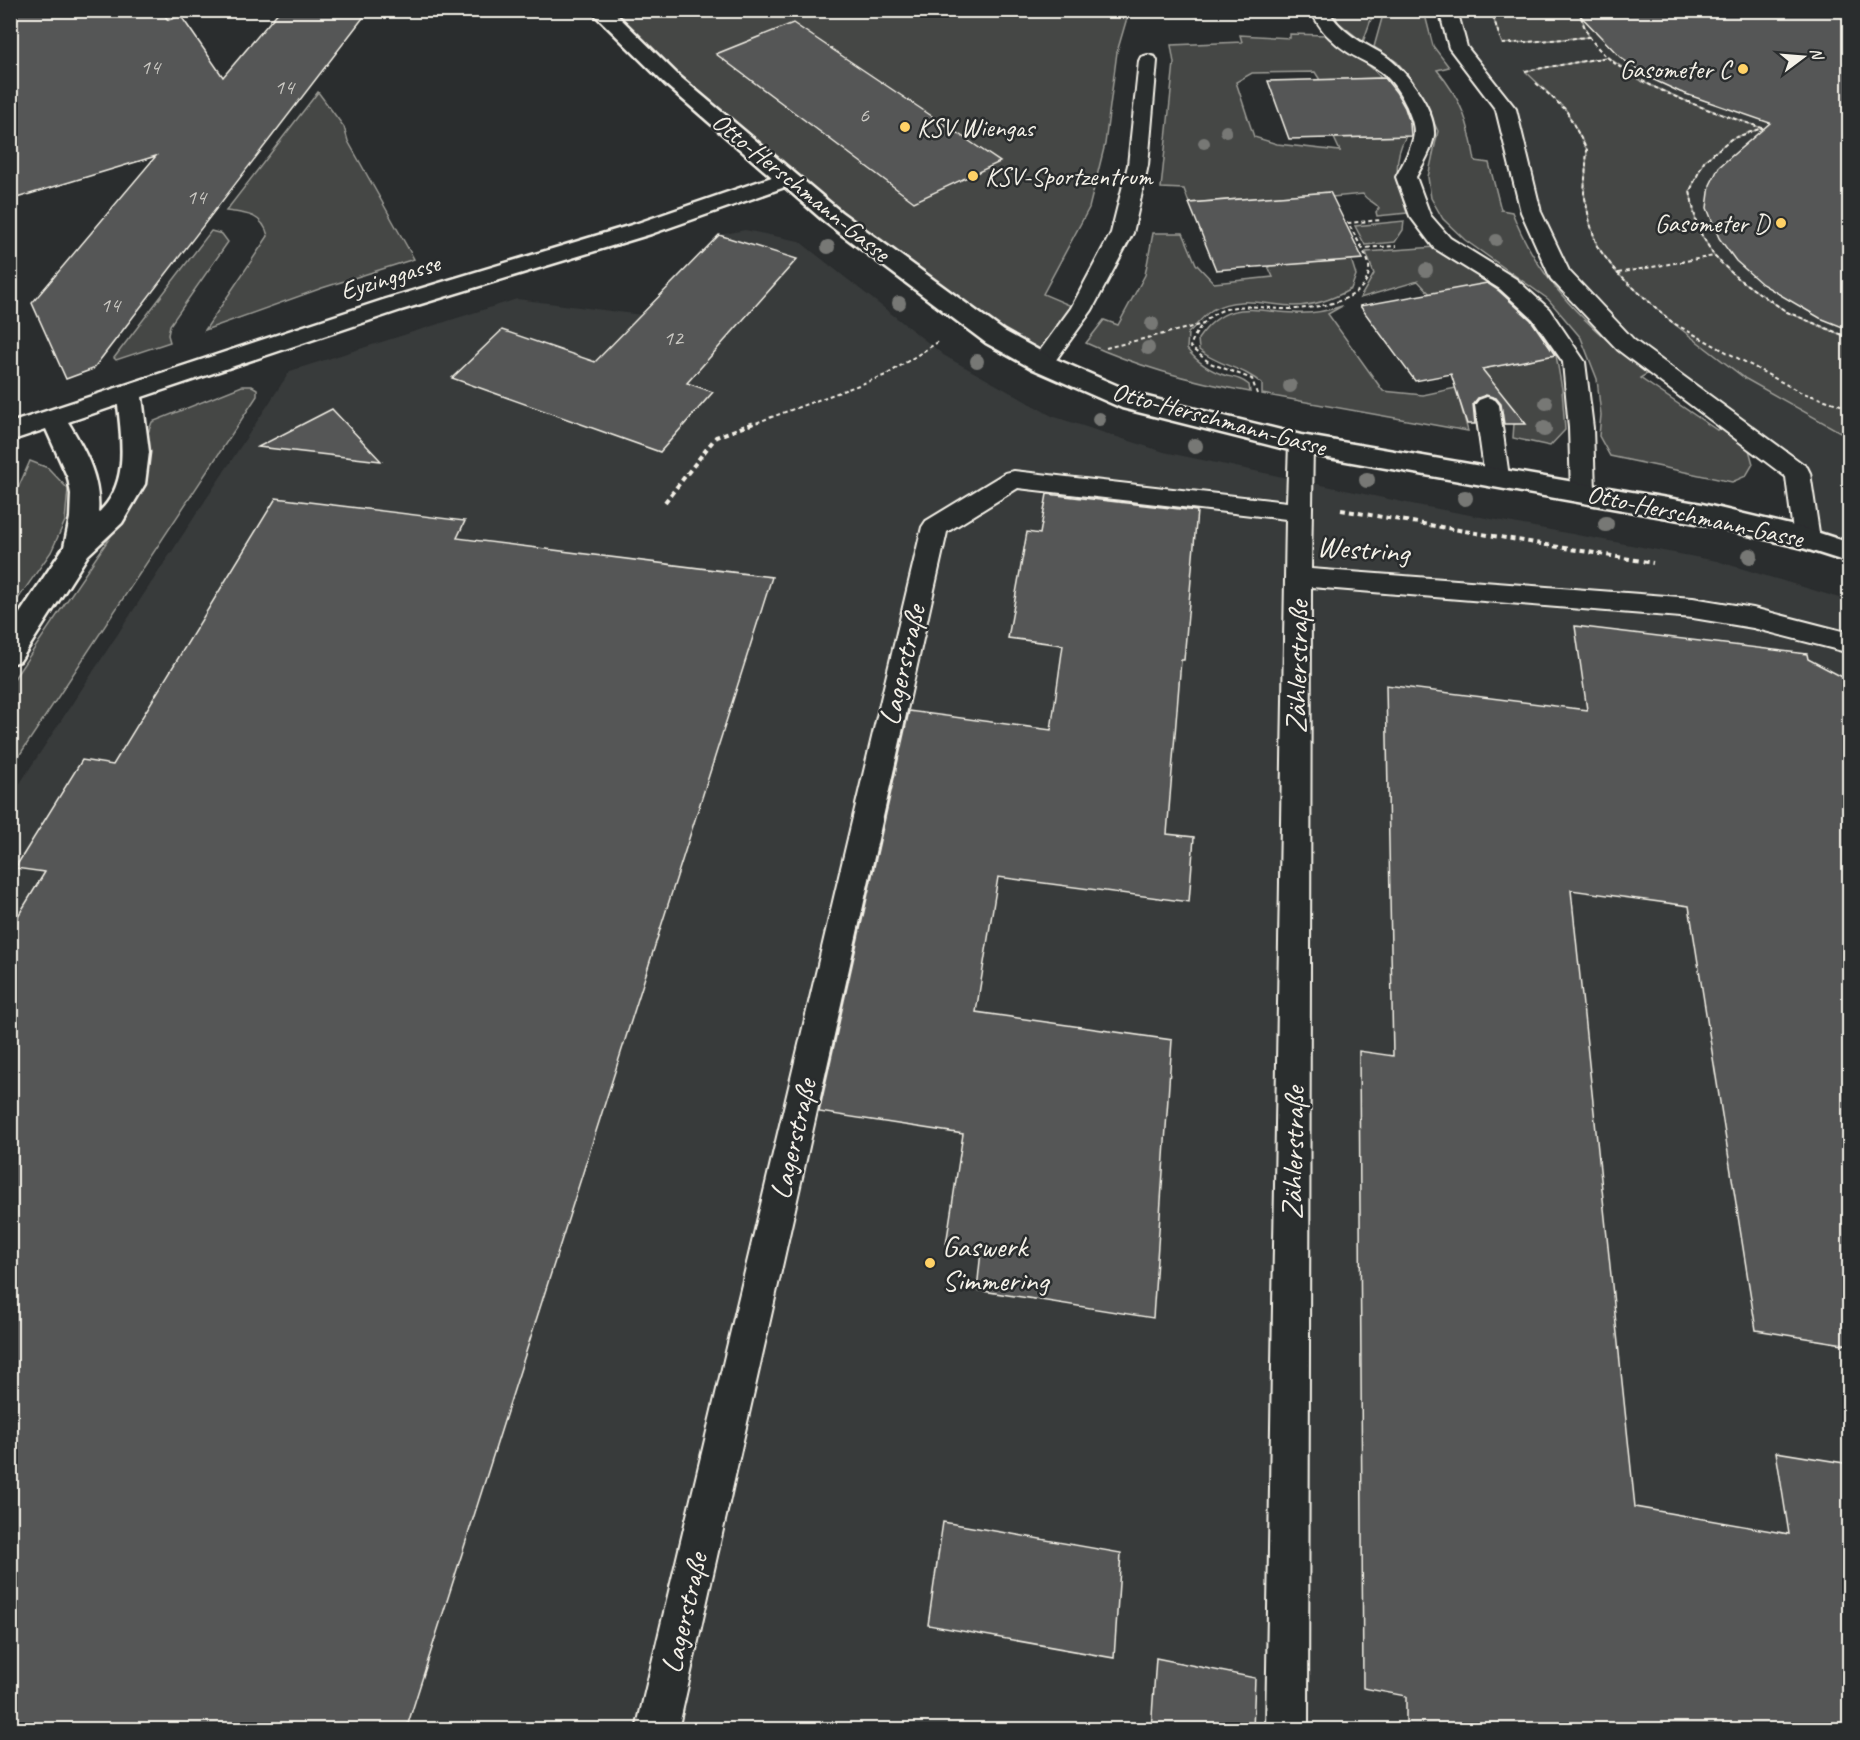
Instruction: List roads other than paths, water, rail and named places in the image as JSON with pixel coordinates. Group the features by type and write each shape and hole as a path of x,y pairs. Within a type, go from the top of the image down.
{"street":[{"name":"Otto-Herschmann-Gasse","path":"600,10 672,80 787,178 850,230 970,320 1042,363 1131,402 1301,444 1702,514 1807,539 1850,553"},
{"name":"Eyzinggasse","path":"10,432 392,305 644,229 787,178"},
{"path":"10,653 78,548 112,516 131,484 136,452 129,392"},
{"path":"53,418 67,443 85,488 84,517 78,548"}],"lane":[{"path":"1319,10 1325,23 1336,37 1380,61 1399,77 1412,99 1422,120 1424,134 1406,177 1420,216 1442,243 1508,284 1541,314 1574,362 1581,428 1583,492"},
{"path":"1448,10 1458,48 1506,109 1531,212 1559,274 1626,345 1798,473 1807,539"},
{"path":"1042,363 1081,310 1122,233 1138,165 1148,61"},
{"path":"1487,405 1497,477"},
{"path":"1299,508 1301,444"},
{"name":"Westring","path":"928,549 934,526 1014,479 1299,508 1298,577 1693,608 1753,618 1850,643"},
{"name":"Lagerstraße","path":"657,1730 928,549"},
{"name":"Zählerstraße","path":"1287,1730 1298,577"}],"place":[{"name":"Gasometer C","path":"1743,69"},
{"name":"KSV Wiengas","path":"905,127"},
{"name":"KSV-Sportzentrum","path":"973,176"},
{"name":"Gasometer D","path":"1781,223"},
{"name":"Gaswerk Simmering","path":"930,1263"}]}
